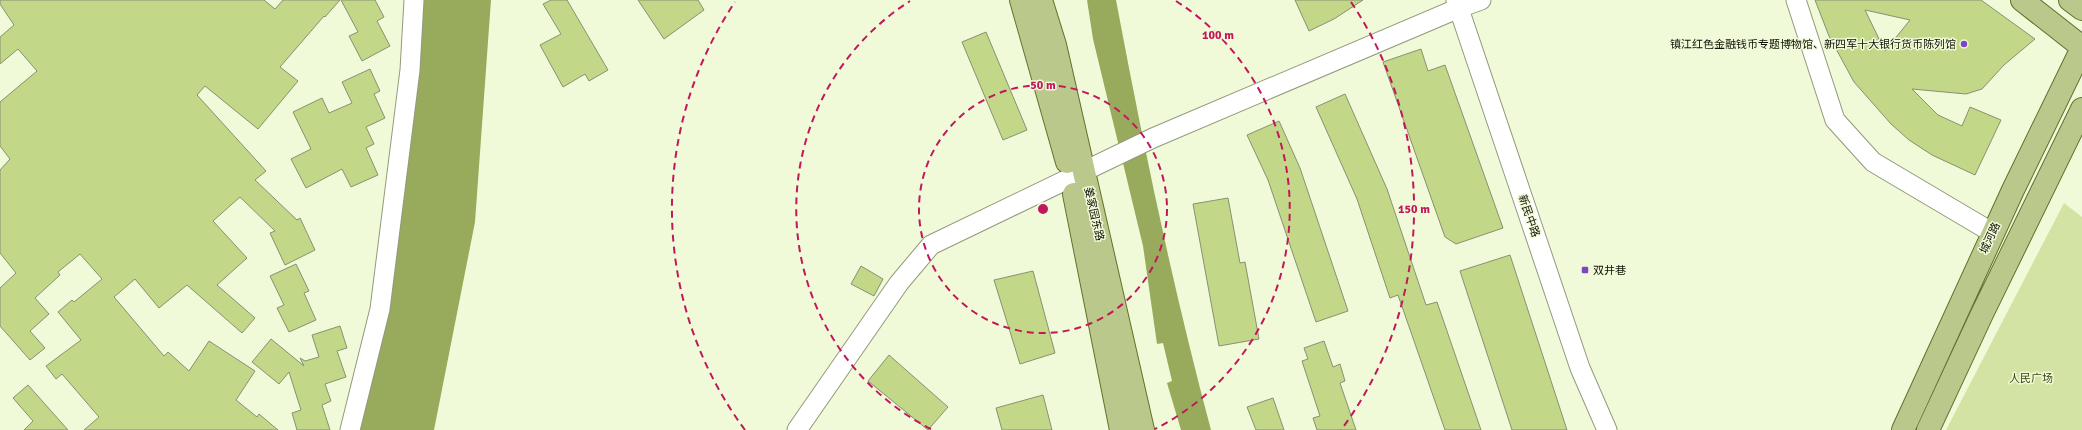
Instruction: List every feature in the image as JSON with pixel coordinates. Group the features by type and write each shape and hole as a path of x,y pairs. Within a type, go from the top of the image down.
{"main road":[{"name":"姜家园东路","path":"1021,0 1077,174 1143,430"},
{"name":"姜家园东路","path":"1041,0 1055,45 1121,430"},
{"path":"2022,0 2082,48"},
{"path":"2070,0 2082,9"},
{"name":"城河路","path":"1903,430 1993,233 2082,48"},
{"path":"1928,430 1982,314 2082,109"}],"street":[{"path":"350,430 380,308 410,70 414,0"},
{"path":"797,430 899,283 931,244 1153,138 1458,4 1481,0"},
{"path":"1796,0 1835,120 1874,162 1993,233"},
{"name":"新民中路","path":"1458,4 1580,368 1607,430"}],"green space":[{"name":"人民广场","path":"2064,203 2082,217 2082,430 1946,430"}],"shaded area":[{"path":"422,0 491,0 475,222 434,430 359,430 389,310 416,97"},
{"path":"1087,0 1116,0 1159,216 1211,430 1181,430 1167,383 1172,381 1163,343 1157,344 1143,246 1093,39"}],"building":[{"path":"0,0 264,0 275,9 283,0 340,0 325,17 324,16 280,67 298,81 258,129 205,86 197,95 266,171 255,180 297,220 300,218 315,250 285,265 270,233 275,231 240,197 213,221 247,258 217,285 255,318 242,333 187,285 159,308 135,279 114,297 164,356 168,352 189,371 209,341 255,371 236,400 257,417 259,414 278,430 84,430 99,417 62,374 56,379 46,366 81,340 58,312 72,300 74,302 102,279 80,254 58,272 60,275 35,298 49,314 30,331 45,348 30,360 0,326 0,288 16,273 0,253 0,170 10,159 0,146 0,102 37,71 18,49 0,64 0,37 14,25 0,4"},
{"path":"341,0 375,0 384,17 377,21 390,46 362,61 349,36 358,32"},
{"path":"551,0 567,0 608,70 589,81 585,74 563,87 540,45 561,34 543,4"},
{"path":"638,0 698,0 704,10 664,39"},
{"path":"1295,0 1363,0 1334,19 1309,31"},
{"path":"1815,0 1981,0 2035,39 2004,65 1982,89 1966,94 1912,89 1938,115 1962,126 1970,107 2001,120 1975,175 1932,155 1909,140 1891,124 1854,82 1829,36","holes":["1865,10 1910,20 1885,51"]},
{"path":"986,32 1027,130 1003,140 962,42"},
{"path":"1421,49 1428,71 1445,65 1503,228 1456,244 1445,237 1383,62"},
{"path":"370,69 380,91 374,94 385,118 366,127 374,144 366,148 378,175 351,187 342,169 306,188 291,159 311,149 293,112 322,98 329,113 352,103 342,82"},
{"path":"1345,94 1387,189 1426,305 1437,302 1481,430 1445,430 1398,295 1390,298 1357,199 1316,107"},
{"path":"1279,121 1300,168 1348,311 1316,322 1268,180 1247,135"},
{"path":"1228,198 1240,263 1245,262 1259,339 1219,346 1193,204"},
{"path":"1510,255 1567,430 1512,430 1460,271"},
{"path":"296,264 309,291 304,293 316,320 289,332 277,308 284,305 270,276"},
{"path":"861,266 883,279 874,296 851,284"},
{"path":"1033,271 1055,353 1020,364 994,280"},
{"path":"340,326 347,348 337,351 346,377 325,384 331,401 322,405 330,430 297,430 292,413 301,410 289,372 279,384 252,362 271,339 304,366 300,358 305,361 319,357 312,335"},
{"path":"1324,341 1333,367 1340,364 1345,381 1340,383 1356,430 1317,430 1313,418 1320,416 1302,361 1308,359 1304,348"},
{"path":"889,355 948,407 928,430 868,381"},
{"path":"28,385 68,430 24,430 33,421 13,398"},
{"path":"1043,395 1052,430 1002,430 996,408"},
{"path":"1273,398 1284,430 1256,430 1247,407"}],"place":[{"name":"镇江红色金融钱币专题博物馆、新四军十大银行货币陈列馆","path":"1964,44"},
{"name":"双井巷","path":"1585,270"}]}
